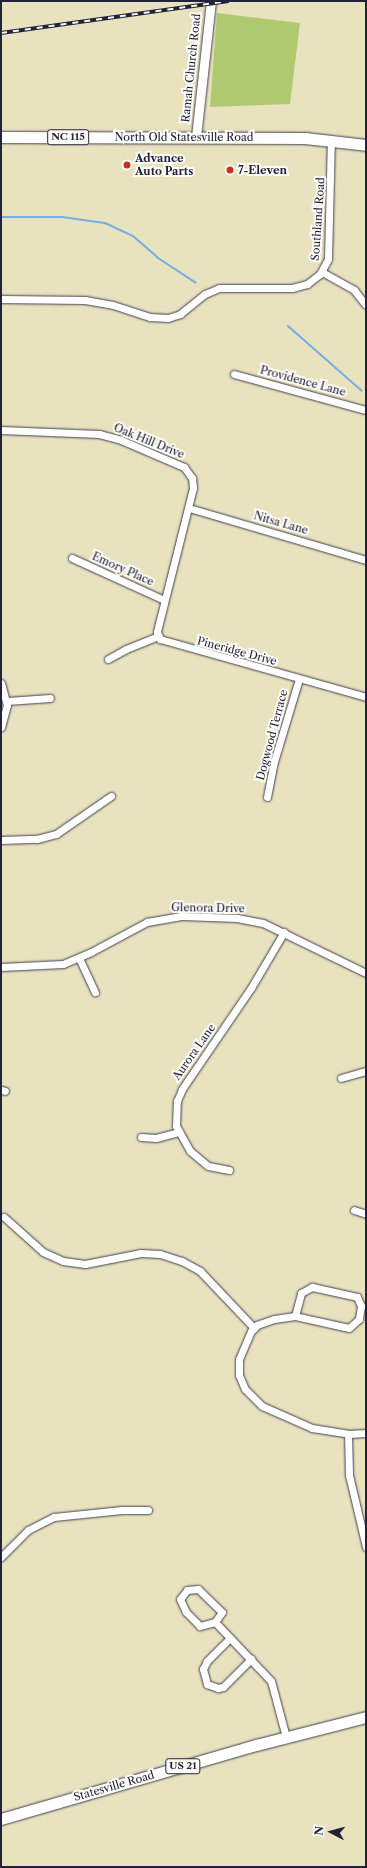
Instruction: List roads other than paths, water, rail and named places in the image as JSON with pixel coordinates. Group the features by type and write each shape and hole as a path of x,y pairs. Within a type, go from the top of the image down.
{"main road":[{"name":"Ramah Church Road","path":"196,137 211,1"},
{"name":"North Old Statesville Road","path":"1,137 196,137 331,140 366,145"},
{"name":"Statesville Road","path":"1,1818 286,1737 366,1718"}],"street":[{"name":"Southland Road","path":"1,299 85,300 113,304 150,317 168,318 190,308 216,288 300,287 314,280 322,272 328,253 331,140"},
{"path":"322,272 354,290 365,304"},
{"name":"Providence Lane","path":"234,374 366,410"},
{"name":"Oak Hill Drive","path":"1,430 91,433 140,448 188,471 193,483 190,508 164,600 159,636"},
{"name":"Nitsa Lane","path":"190,508 366,560"},
{"name":"Emory Place","path":"72,558 164,600"},
{"path":"108,659 126,649 159,636"},
{"name":"Pineridge Drive","path":"159,636 162,641 172,644 366,697"},
{"name":"Dogwood Terrace","path":"267,797 273,765 299,679"},
{"path":"1,683 7,701 1,727"},
{"path":"7,701 50,698"},
{"path":"1,840 37,839 56,834 111,796"},
{"name":"Glenora Drive","path":"1,967 52,966 80,958 147,922 162,918 237,918 263,923 366,973"},
{"name":"Aurora Lane","path":"229,1170 213,1167 200,1160 190,1151 178,1132 175,1110 178,1097 252,988 284,932"},
{"path":"80,958 95,992"},
{"path":"340,1078 366,1071"},
{"path":"141,1137 156,1138 178,1132"},
{"path":"354,1210 366,1214"},
{"path":"4,1217 42,1252 63,1261 86,1264 141,1253 160,1254 182,1261 200,1271 254,1328"},
{"path":"294,1316 301,1293 308,1288 350,1294 360,1301 361,1313 349,1328 294,1316 274,1319 254,1328 244,1343 239,1359 239,1375 248,1394 262,1406 312,1428 348,1434 366,1433"},
{"path":"348,1434 349,1475 366,1547"},
{"path":"1,1556 28,1530 49,1519 105,1511 148,1510"},
{"path":"198,1589 222,1612 215,1622 200,1626 186,1612 180,1599 188,1590 198,1589"},
{"path":"215,1622 271,1681 286,1737"},
{"path":"230,1638 205,1665 203,1669 207,1684 218,1688 223,1686 251,1660"}],"waterway":[{"path":"1,217 62,217 105,223 133,236 158,258 196,283"},
{"path":"288,326 362,391"}],"railway":[{"path":"1,33 229,1"}],"place":[{"name":"Advance Auto Parts","path":"127,165"},
{"name":"7-Eleven","path":"230,170"}]}
